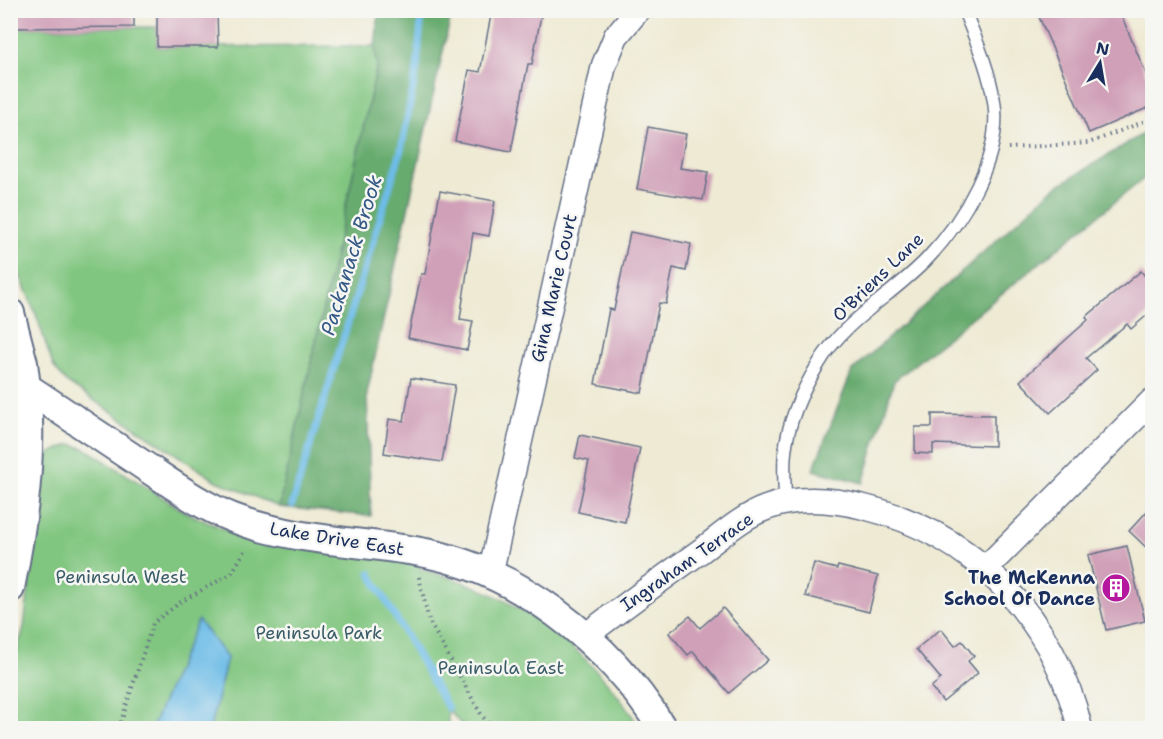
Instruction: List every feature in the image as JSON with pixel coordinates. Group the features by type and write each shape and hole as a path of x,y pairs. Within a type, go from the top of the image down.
{"street":[{"name":"Gina Marie Court","path":"490,575 604,65 616,36 638,10"},
{"path":"10,313 23,363 28,438 20,542 10,588"},
{"name":"Lake Drive East","path":"26,387 195,499 231,517 260,527 309,537 412,551 490,575 546,606 585,636 617,666 646,702 662,729"},
{"path":"986,568 1152,401"},
{"name":"Ingraham Terrace","path":"585,636 749,515 785,502 813,499 849,503 889,513 927,529 963,550 1014,594 1038,626 1058,663 1074,704 1080,729"}],"lane":[{"name":"O'Briens Lane","path":"785,502 785,451 798,405 820,362 857,318 926,260 970,202 991,148 994,103 983,57 963,10"}],"path":[{"path":"991,148 1089,143 1143,122 1152,124"},
{"path":"119,729 153,623 182,601 231,574 260,527"},
{"path":"412,551 429,621 482,716 493,729"}],"green space":[{"path":"379,11 452,11 367,393 371,516 279,507 377,66 375,46"},
{"path":"157,27 157,47 375,46 377,66 279,507 215,480 66,382 53,366 37,317 11,254 10,28"},
{"path":"1152,128 1152,172 894,381 863,483 813,470 852,371 1054,188"},
{"path":"71,444 86,449 187,513 251,541 259,543 270,530 417,552 421,570 455,579 487,592 546,626 598,672 640,728 464,728 448,709 448,728 210,728 227,658 198,621 152,728 11,728 11,671 24,627 43,465 48,454"}],"water":[{"path":"198,620 227,658 210,728 152,728"}],"building":[{"path":"10,10 134,10 134,27 10,28"},
{"path":"157,10 217,10 218,47 157,47"},
{"path":"492,10 542,10 532,64 528,64 511,152 455,141 469,70 480,72"},
{"path":"1036,10 1119,10 1152,88 1152,106 1089,133"},
{"path":"648,127 686,134 680,168 708,172 703,200 637,189"},
{"path":"440,191 495,201 489,236 473,233 460,319 473,321 467,350 408,338 421,274 425,274"},
{"path":"630,232 691,244 686,271 673,268 666,304 659,303 642,393 595,384 609,309 614,310"},
{"path":"1141,271 1152,285 1152,311 1131,329 1127,324 1086,358 1097,370 1050,413 1020,381 1088,320 1086,317"},
{"path":"411,378 455,385 442,462 384,453 389,419 404,421"},
{"path":"932,414 994,415 994,446 933,444 933,454 915,453 915,427 932,427"},
{"path":"580,435 640,448 625,522 578,512 589,461 575,458"},
{"path":"1152,506 1152,553 1129,531"},
{"name":"The McKenna School Of Dance","path":"1127,546 1145,621 1106,630 1088,555"},
{"path":"814,563 837,569 838,566 878,576 869,612 805,596"},
{"path":"723,608 768,660 729,693 693,651 688,655 669,633 690,616 700,628"},
{"path":"941,629 955,646 962,641 974,656 968,661 978,673 943,702 931,687 941,679 916,649"}],"waterway":[{"name":"Packanack Brook","path":"292,505 401,150 417,68 422,10"},
{"name":"Packanack Brook","path":"370,573 448,708"}],"place":[{"name":"The McKenna School Of Dance","path":"1116,588"}],"park label":[{"name":"Peninsula West","path":"121,577"},
{"name":"Peninsula Park","path":"319,633"},
{"name":"Peninsula East","path":"501,668"}]}
